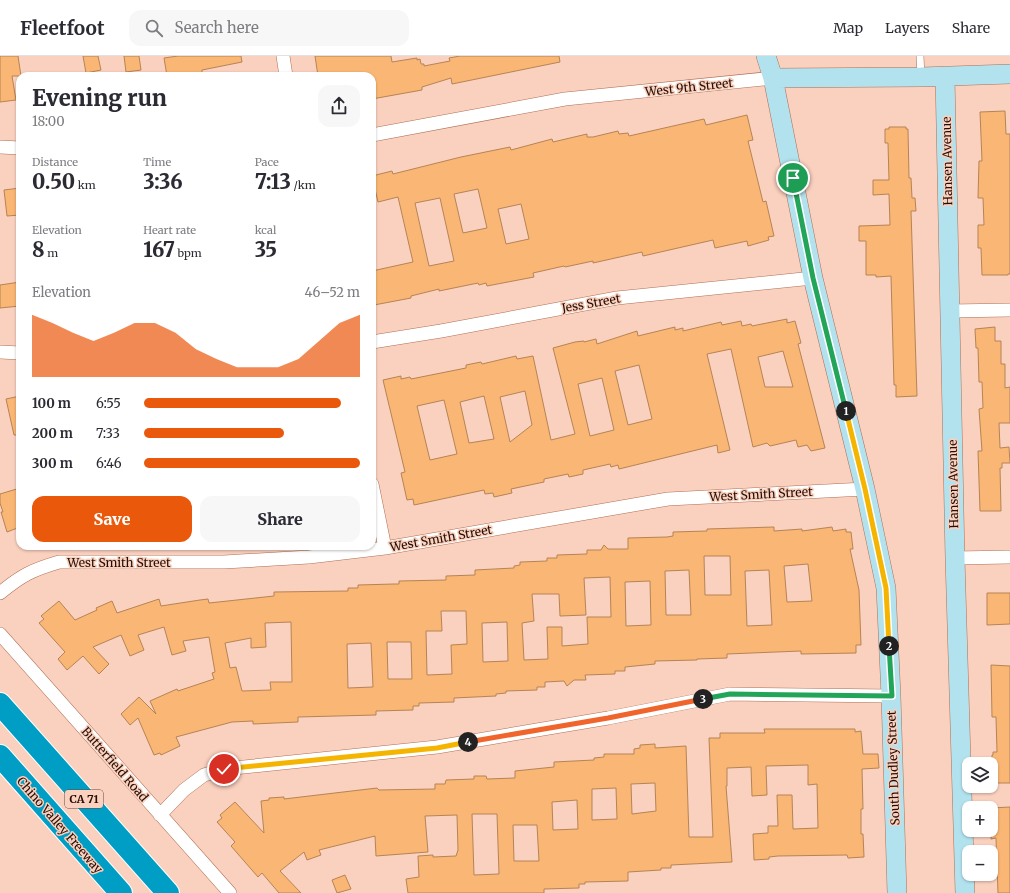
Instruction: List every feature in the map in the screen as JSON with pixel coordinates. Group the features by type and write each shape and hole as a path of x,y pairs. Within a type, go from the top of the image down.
{"highway":[{"name":"CA 71","path":"0,704 168,893"},
{"name":"Chino Valley Freeway","path":"0,756 121,893"}],"street":[{"path":"282,56 285,72"},
{"name":"South Dudley Street","path":"766,56 773,78 813,278 865,489 886,588 892,696 897,893"},
{"name":"West 9th Street","path":"376,134 565,99 773,78 921,77 1010,74"},
{"name":"Hansen Avenue","path":"945,76 955,558 966,893"},
{"path":"0,147 16,148"},
{"name":"Jess Street","path":"376,341 441,331 617,298 813,278"},
{"path":"950,311 1010,310"},
{"path":"0,352 16,353"},
{"name":"West Smith Street","path":"376,549 668,499 865,489"},
{"path":"376,504 385,548"},
{"name":"West Smith Street","path":"0,593 21,576 39,567 59,562 224,562 309,557 368,550"},
{"path":"955,558 1010,556"},
{"name":"Butterfield Road","path":"0,634 230,893"},
{"path":"160,815 184,790 204,774 224,769 437,748 608,718 730,694 892,696"}],"lane":[{"path":"920,56 921,77"}],"building":[{"path":"0,56 18,56 20,72 16,72 16,76 12,76 16,100 0,102"},
{"path":"83,56 98,56 101,70 86,72"},
{"path":"124,56 139,56 141,70 126,72"},
{"path":"178,56 241,56 242,62 202,70 202,72 166,72 164,58"},
{"path":"315,56 391,56 392,62 417,58 417,60 420,59 421,64 424,64 424,66 450,61 449,58 460,56 559,56 560,62 452,84 451,78 422,87 422,90 376,98 376,72 317,72"},
{"path":"1005,111 1006,134 1010,134 1010,274 982,275 981,248 978,248 978,225 984,225 983,198 978,198 979,161 982,161 980,112"},
{"path":"747,115 753,140 748,141 763,202 766,201 774,236 768,237 769,240 748,246 747,241 715,248 713,240 643,256 642,252 593,263 593,261 564,266 533,273 534,277 487,286 486,283 479,285 478,283 439,291 439,289 411,296 411,298 376,305 376,270 413,262 398,197 378,202 376,193 376,175 392,171 393,174 461,157 510,147 511,150 552,139 553,142 587,134 587,137 593,137 618,131 619,134 628,133 629,136 704,119 706,125","holes":["478,189 487,228 463,233 454,194","440,198 454,261 429,266 415,203","521,204 529,239 506,244 498,209"]},
{"path":"889,127 906,127 906,129 908,129 909,178 911,178 912,198 915,198 916,211 911,211 917,396 896,397 896,385 894,385 891,276 876,277 876,275 866,275 866,241 859,241 859,226 890,225 889,194 873,195 873,180 889,180 888,143 885,143 885,129 889,129"},
{"path":"16,188 16,215 7,216 4,190"},
{"path":"16,283 16,306 0,308 0,285"},
{"path":"787,319 787,323 795,321 801,343 798,344 825,448 811,451 807,445 798,447 796,440 770,446 767,443 753,447 731,349 707,354 730,450 718,453 717,445 619,469 618,465 611,467 610,464 583,470 583,474 569,477 568,474 544,479 544,482 511,489 512,493 494,497 493,493 485,494 484,490 414,505 413,499 407,500 401,473 405,472 383,380 401,376 401,379 410,377 411,379 466,368 466,365 481,362 482,364 516,356 517,359 533,356 551,440 575,434 553,348 575,342 584,342 596,339 597,344 637,331 638,336 675,327 675,330 683,328 683,331 721,322 722,325 741,321 742,326 751,324 752,326","holes":["783,351 793,387 765,387 758,357","639,365 652,419 628,425 615,371","602,378 614,430 590,436 578,384","525,391 532,425 510,442 500,397","484,396 494,439 469,443 460,402","444,400 457,454 430,460 417,406"]},
{"path":"995,327 995,341 1001,341 1001,364 1005,364 1005,388 1010,387 1010,423 999,423 1000,448 1009,447 1010,463 1002,463 1002,468 1000,468 1001,511 980,511 978,451 982,451 979,409 983,408 982,382 979,382 978,348 976,348 975,329"},
{"path":"16,397 16,435 14,435 6,399"},
{"path":"16,489 16,529 7,532 1,512 3,512 0,503 0,494"},
{"path":"774,527 774,531 802,529 802,531 832,527 833,531 846,529 846,532 851,532 853,549 850,549 859,590 861,645 856,645 856,653 801,654 801,651 727,654 727,658 655,661 655,664 625,667 625,671 615,671 615,674 585,675 586,680 574,680 567,686 564,681 545,682 545,687 537,687 537,690 506,691 506,693 496,694 496,696 454,698 454,702 419,703 419,706 413,706 413,710 376,711 376,715 298,717 298,722 253,724 253,721 232,722 176,737 180,746 161,755 160,753 154,755 138,718 130,725 121,714 139,697 156,714 150,701 177,689 178,691 214,679 212,673 215,672 209,637 183,641 186,651 172,655 164,627 138,635 144,650 130,656 121,635 93,647 109,664 99,674 83,656 67,670 58,659 65,652 39,623 44,619 41,616 59,601 75,620 112,601 117,613 159,599 161,606 208,599 209,603 274,596 274,592 348,591 348,588 358,588 358,585 399,584 399,581 446,580 446,576 475,575 475,570 514,568 514,566 520,565 520,562 547,561 547,558 557,558 557,555 587,554 587,550 601,550 604,545 608,549 628,549 628,538 667,537 673,536 673,532 707,531 707,529","holes":["704,556 730,556 731,595 705,595","808,564 812,601 787,602 784,566","689,570 691,615 666,615 665,571","769,570 772,625 747,626 745,571","610,577 611,617 587,617 588,644 562,646 562,627 547,627 548,659 524,660 522,623 534,621 532,594 559,594 560,616 586,615 584,578","650,581 651,625 626,626 625,582","441,611 466,611 467,644 451,645 452,674 427,675 426,631 442,631","291,622 292,682 270,682 271,690 242,691 236,667 230,668 225,643 251,638 251,648 266,647 265,623","507,622 508,661 483,662 482,623","387,642 411,642 412,679 388,679","371,643 373,687 348,688 347,644"]},
{"path":"987,593 1010,593 1010,624 987,625"},
{"path":"991,665 1010,666 1010,783 998,783 998,757 992,757 993,752 997,752 996,717 992,717"},
{"path":"764,729 855,729 855,732 861,731 863,754 878,754 879,768 862,769 863,809 861,809 861,834 863,834 864,857 848,858 847,855 778,856 769,857 769,859 754,860 753,834 768,833 768,826 778,826 777,795 792,795 793,829 818,828 817,784 808,785 808,765 766,766 767,795 752,796 751,767 727,768 726,786 732,862 671,865 671,868 661,868 661,870 628,872 628,881 585,882 585,884 579,884 579,888 544,889 544,893 408,893 406,879 419,877 418,856 456,856 458,850 457,815 425,816 428,852 376,856 375,836 319,850 321,855 307,860 304,852 280,871 301,893 279,893 262,873 258,877 231,846 235,842 217,822 222,818 220,815 235,802 264,833 261,801 269,800 269,798 284,797 284,799 377,788 379,790 435,789 435,784 445,784 446,780 474,779 474,776 486,776 487,779 515,778 515,771 554,767 554,762 594,760 594,758 604,757 604,754 634,754 634,749 640,748 640,745 655,744 655,748 686,746 689,837 713,837 709,738 720,738 720,733 765,733","holes":["655,783 656,811 632,814 631,784","616,788 617,819 592,820 592,789","577,800 578,829 553,830 552,802","472,814 497,814 499,874 474,875","513,825 537,825 539,861 514,861"]},
{"path":"1010,807 1010,893 998,893 998,845 996,845 996,838 991,839 991,837 998,837 998,808"},
{"path":"345,875 351,889 337,893 332,880"}],"route":[{"path":"224,769 437,748 608,718 730,694 892,696 886,588 865,489 813,278 793,178"}]}
